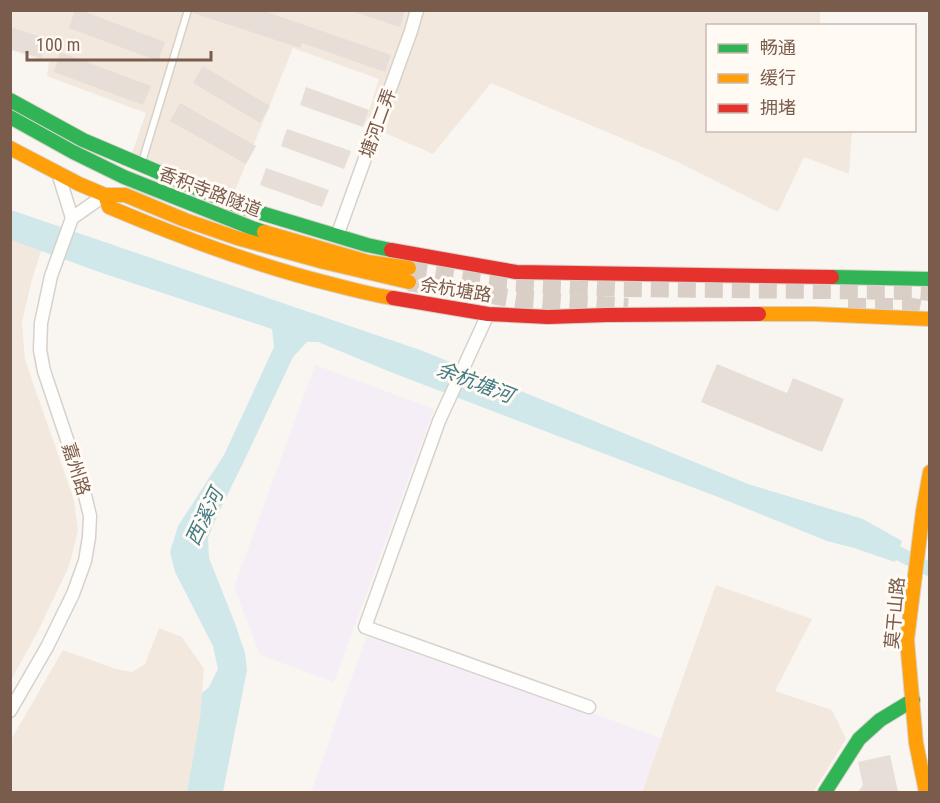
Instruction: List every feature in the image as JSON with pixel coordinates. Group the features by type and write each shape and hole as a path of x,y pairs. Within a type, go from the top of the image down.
{"main road":[{"name":"余杭塘路","path":"10,100 83,140 238,206 368,245 432,258 516,272 930,279"},
{"name":"香积寺路隧道","path":"10,117 124,177 252,228 409,275 324,262 237,238 185,220 125,195 105,195"},
{"name":"余杭塘路","path":"10,148 105,195 110,207 170,233 303,277 384,297 488,314 548,317 814,314 930,320"},
{"name":"莫干山路","path":"926,792 922,742 913,699 907,640 922,511 930,472"},
{"path":"825,792 860,740 880,720 913,699"}],"street":[{"name":"塘河二弄","path":"337,236 417,10"},
{"path":"58,173 72,218 105,195"},
{"name":"嘉州路","path":"10,711 47,647 72,594 85,561 89,537 90,516 44,371 40,350 41,323 51,276 72,218"},
{"path":"488,314 439,421 365,627 589,706"}],"lane":[{"path":"141,166 188,10"}],"shaded area":[{"path":"10,11 820,11 820,24 706,24 706,132 852,132 849,174 804,157 778,212 678,162 491,83 433,154 365,124 379,79 293,48 232,198 132,153 146,113 47,76 49,62 11,50"},
{"path":"11,231 44,242 22,322 25,360 74,500 78,531 69,566 38,631 11,680"},
{"path":"315,365 434,409 334,682 260,655 234,587"},
{"path":"716,585 812,619 775,691 832,710 846,739 813,792 642,792"},
{"path":"159,628 182,637 204,669 200,717 187,792 11,792 11,740 63,650 116,669 132,672 145,664"},
{"path":"368,632 661,738 642,792 311,792"}],"water":[{"name":"西溪河","path":"11,210 423,351 748,484 863,519 902,541 895,562 827,541 318,342 307,342 293,357 208,538 209,558 236,626 245,653 247,670 223,792 187,792 202,693 209,687 218,669 213,646 175,572 170,552 178,526 224,455 274,347 272,329 102,273 11,240"}],"building":[{"path":"75,10 165,42 158,61 69,28"},
{"path":"193,10 261,10 391,55 385,72 302,43 300,48 193,13"},
{"path":"355,10 405,10 400,27 355,12"},
{"path":"10,27 47,39 41,58 10,49"},
{"path":"60,52 151,86 143,105 54,72"},
{"path":"203,66 270,106 260,123 193,83"},
{"path":"306,87 369,110 363,127 300,105"},
{"path":"180,103 256,146 246,164 170,121"},
{"path":"287,129 351,151 344,169 281,146"},
{"path":"266,168 329,190 322,207 260,185"},
{"path":"717,364 787,393 793,378 844,399 822,452 701,402"},
{"path":"890,755 898,792 858,792 863,785 858,762"}],"waterway":[{"name":"余杭塘河","path":"884,546 929,569"}],"tunnel":[{"path":"409,268 507,282 620,288 930,292"},
{"path":"409,282 516,299 628,307"},
{"path":"848,307 913,307 930,310"}],"traffic: fast":[{"path":"10,100 83,140 238,206 367,245 391,250"},
{"path":"10,117 124,177 264,232"},
{"path":"832,277 930,279"},
{"path":"825,792 859,739 880,720 913,700"}],"traffic: slow":[{"path":"10,148 105,195 109,207 164,230 277,269 356,291 393,298"},
{"path":"105,195 125,195 185,220 237,238 409,282"},
{"path":"264,232 368,262 409,268"},
{"path":"759,314 930,319"},
{"path":"926,792 916,743 907,640 930,472"}],"traffic: jam":[{"path":"391,250 516,272 832,277"},
{"path":"393,298 488,314 548,317 759,314"}]}
